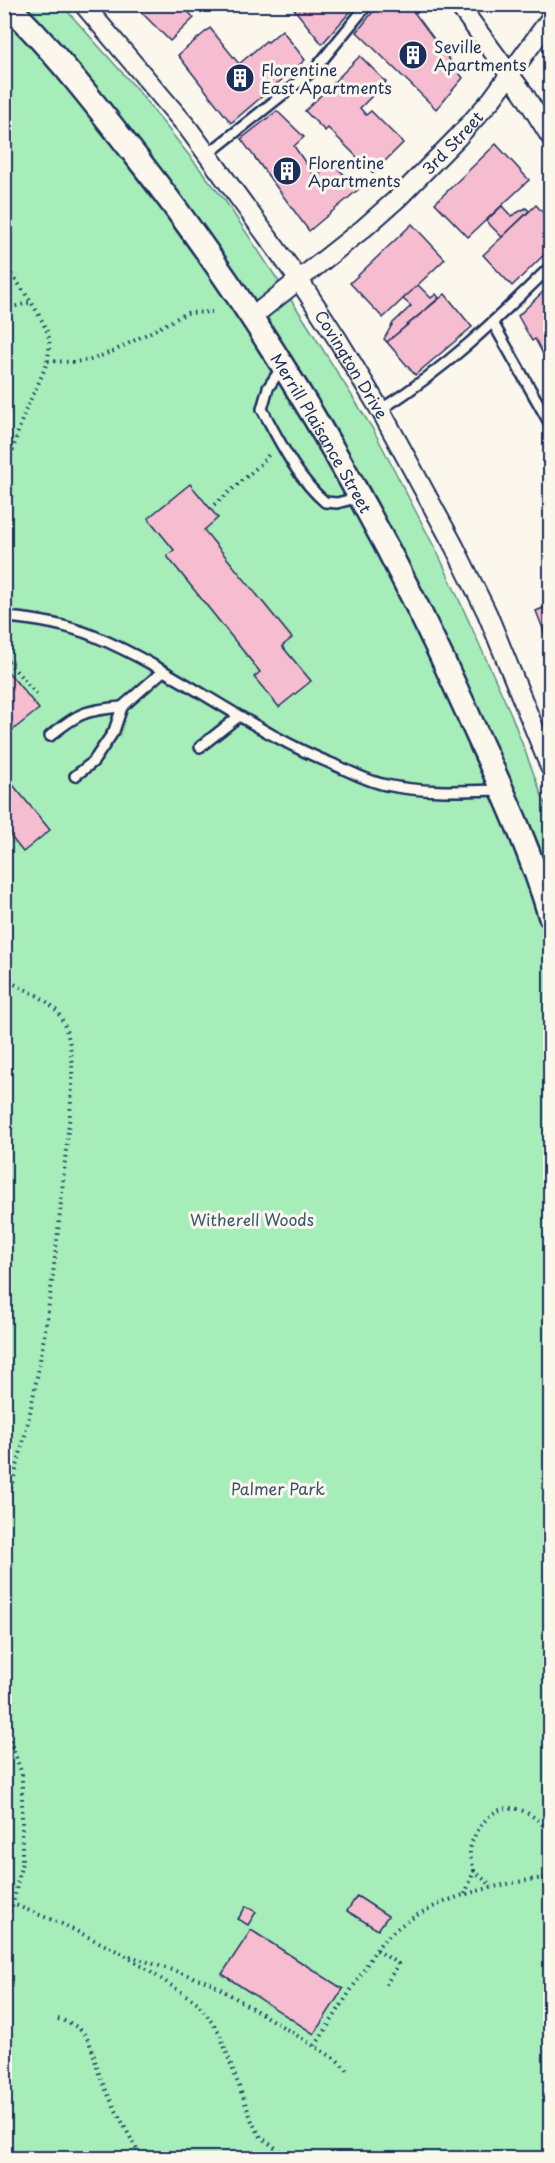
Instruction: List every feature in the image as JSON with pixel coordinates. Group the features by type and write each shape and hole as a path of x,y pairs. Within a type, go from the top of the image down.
{"street":[{"name":"Merrill Plaisance Street","path":"6,4 67,68 178,209 283,365 361,497 434,639 524,839 550,916"},
{"name":"Covington Drive","path":"83,4 145,75 208,154 299,280 380,410 420,481 487,613 550,766"},
{"path":"458,4 510,75 550,136"},
{"name":"3rd Street","path":"252,317 398,198 492,99 550,19"}],"lane":[{"path":"208,154 315,69 368,4"},
{"path":"380,410 409,392 450,361 550,267"},
{"path":"493,323 550,424"},
{"path":"283,365 268,388 262,409 279,440 310,489 325,502 361,497"},
{"path":"4,616 55,625 92,635 163,671 238,717 308,754 385,785 441,791 502,790"},
{"path":"75,776 93,762 114,731 122,707 163,671"},
{"path":"50,736 72,717 122,707"},
{"path":"200,747 238,717"}],"path":[{"path":"4,265 38,313 49,337 48,361 24,416 4,478"},
{"path":"4,309 29,303"},
{"path":"48,361 90,360 114,351 188,313 212,312"},
{"path":"210,509 261,464 279,440"},
{"path":"4,657 39,697"},
{"path":"4,980 48,1003 58,1013 70,1044 72,1082 54,1272 28,1426 4,1510"},
{"path":"4,1723 22,1774 22,1862 13,1904 4,1922"},
{"path":"465,1895 474,1870 470,1850 474,1835 493,1813 509,1807 524,1809 539,1819 550,1833"},
{"path":"474,1870 492,1887"},
{"path":"315,2046 385,1939 417,1916 465,1895 492,1887 550,1876"},
{"path":"4,1896 13,1904 62,1924 123,1954 198,2003 219,2032 253,2124 261,2138 289,2158"},
{"path":"377,1950 398,1964 386,1984"},
{"path":"123,1954 211,1983 337,2060 350,2073"},
{"path":"58,2019 68,2021 85,2034 93,2053 95,2066 117,2115 141,2158"}],"green space":[{"name":"Palmer Park","path":"61,4 135,87 226,202 374,431 441,560 511,714 550,817 550,2158 5,2158 4,5"}],"building":[{"path":"133,4 181,4 194,18 170,41"},
{"path":"290,4 357,4 322,44"},
{"name":"Seville Apartments","path":"379,4 408,4 463,78 436,109 357,32"},
{"name":"Florentine East Apartments","path":"210,28 239,64 282,30 305,60 231,123 178,55"},
{"path":"360,56 386,82 360,108 366,115 371,111 403,143 373,173 328,128 325,131 305,111"},
{"name":"Florentine Apartments","path":"277,111 304,137 294,146 315,177 321,173 318,169 330,161 359,189 309,231 241,139"},
{"path":"496,144 529,180 468,237 435,203"},
{"path":"536,205 550,220 550,249 512,286 483,255"},
{"path":"502,206 511,216 526,208 529,211 502,237 486,221"},
{"path":"412,224 445,259 383,318 350,283"},
{"path":"418,285 431,298 436,294 439,298 387,342 384,339 393,323 411,306 403,299"},
{"path":"550,285 550,367 535,339 532,341 518,316"},
{"path":"445,294 472,327 415,375 387,342"},
{"path":"190,484 218,518 204,530 292,638 282,646 311,681 279,707 254,677 260,672 167,556 174,550 148,518"},
{"path":"550,605 550,647 536,611"},
{"path":"4,667 39,709 4,737"},
{"path":"4,774 50,830 23,852 4,828"},
{"path":"357,1896 388,1916 378,1930 347,1911"},
{"path":"246,1906 256,1912 248,1925 238,1919"},
{"path":"251,1930 343,1989 314,2034 222,1974"}],"place":[{"name":"Seville Apartments","path":"413,55"},
{"name":"Florentine East Apartments","path":"240,78"},
{"name":"Florentine Apartments","path":"287,171"}],"park label":[{"name":"Witherell Woods","path":"252,1219"}]}
